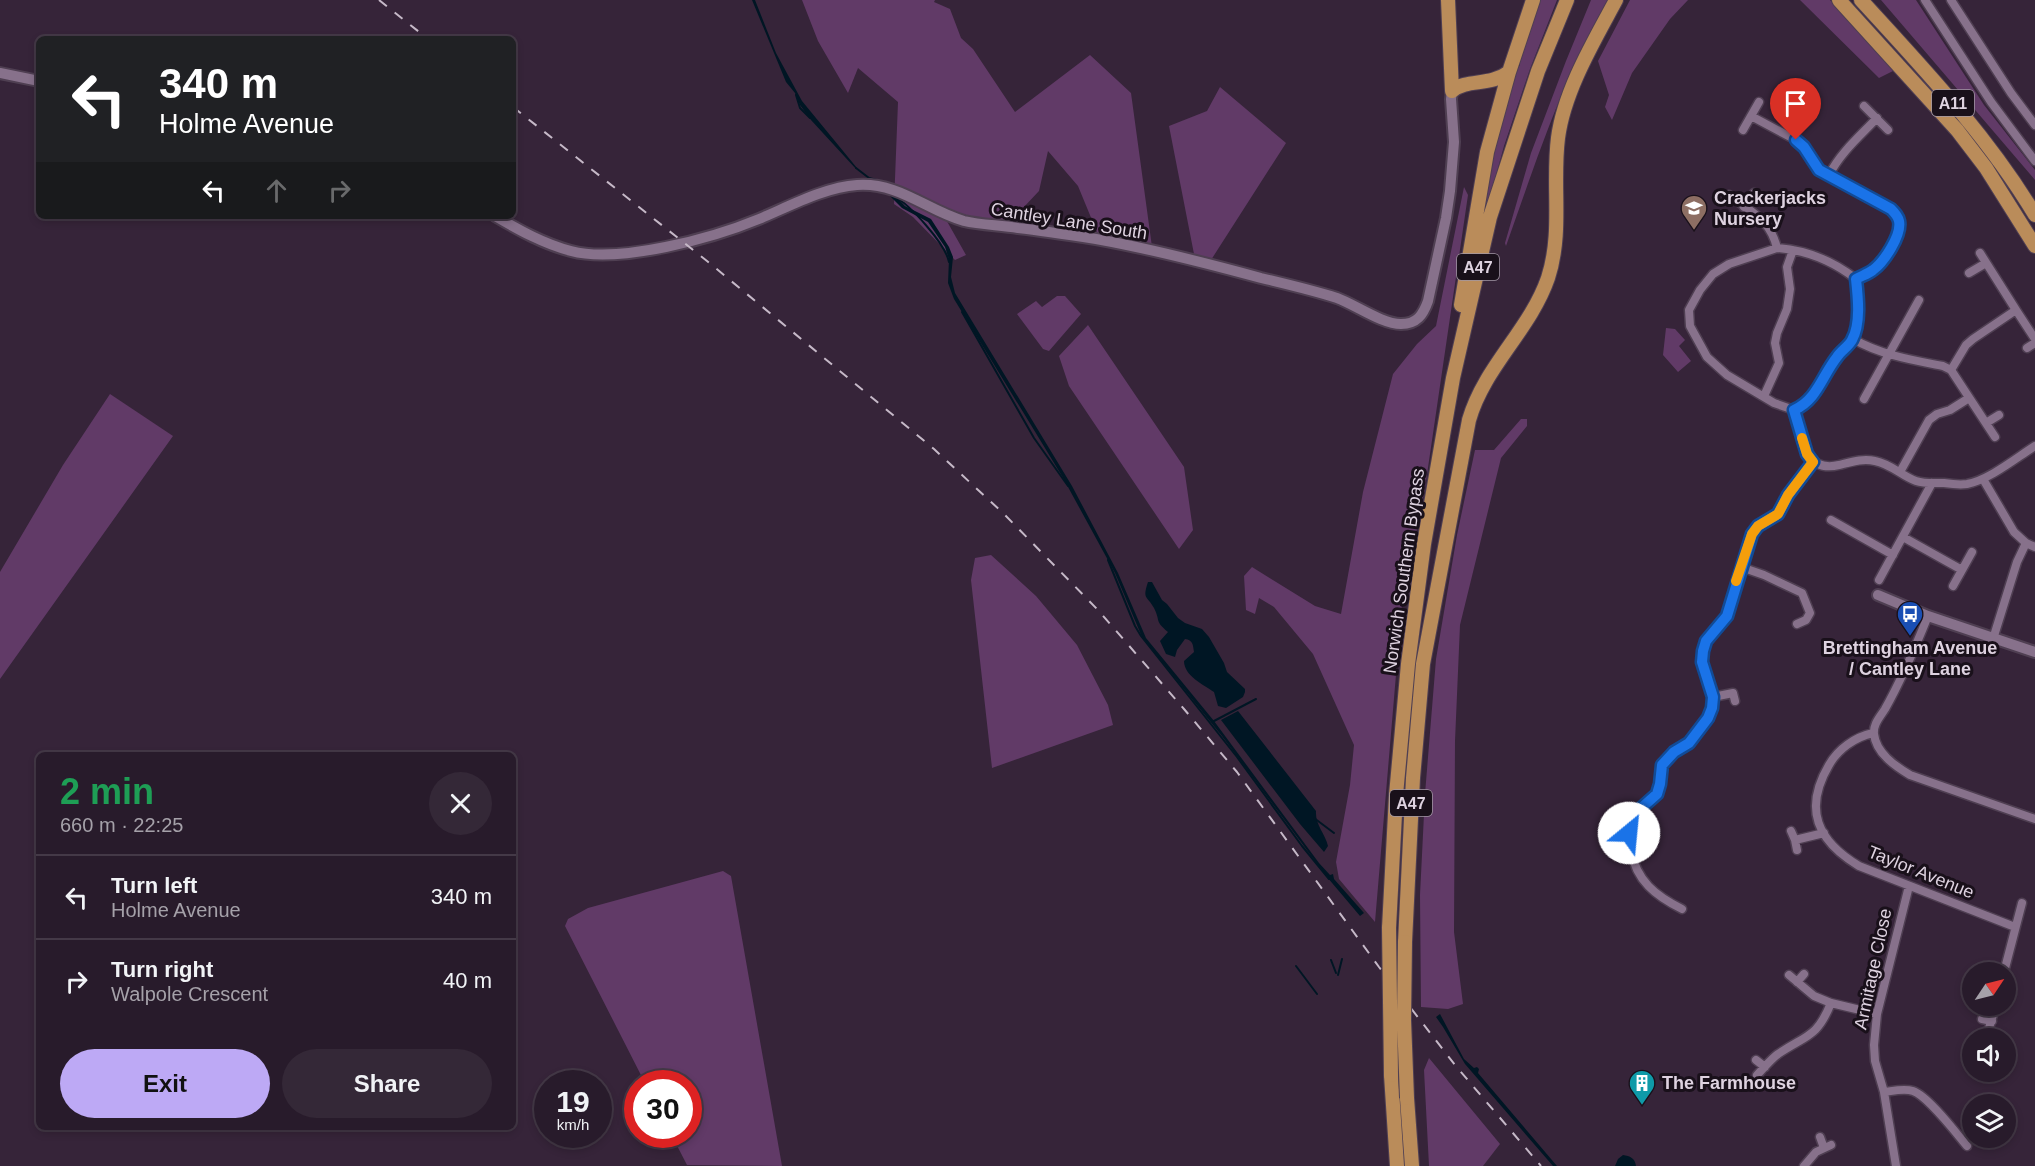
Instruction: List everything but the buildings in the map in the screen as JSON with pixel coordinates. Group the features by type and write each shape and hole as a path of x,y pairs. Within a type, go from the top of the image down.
{"highway":[{"path":"1448,0 1452,91 1462,85 1494,81 1509,72"},
{"name":"A47","path":"1424,544 1474,224 1488,152 1509,72 1533,0"},
{"name":"Norwich Southern Bypass","path":"1397,1166 1391,1075 1389,928 1396,795 1408,664 1424,544 1453,378 1490,217 1538,71 1567,0"},
{"name":"A47","path":"1412,1166 1404,1020 1405,942 1413,778 1424,664 1469,420 1478,394 1528,319 1547,279 1552,263 1557,226 1557,153 1562,118 1591,48 1616,0"},
{"name":"A11","path":"1839,0 1957,130 1986,168 2035,246"},
{"name":"A11","path":"1861,0 1978,132 2015,182 2035,215"}],"street":[{"path":"1925,0 1991,102 2035,161"},
{"path":"1951,0 2011,93 2035,125"},
{"path":"0,73 36,80"},
{"name":"Cantley Lane South","path":"501,219 549,245 594,256 615,255 682,243 716,234 842,187 867,185 900,190 933,208 964,221 1098,239 1212,264 1336,298 1393,324 1409,324 1424,314 1446,218 1453,165 1452,91"},
{"path":"1743,130 1759,102"},
{"path":"1864,106 1888,130"},
{"path":"1751,116 1796,140 1804,147 1819,170 1891,209 1897,215 1898,234 1884,259 1874,269 1856,279"},
{"path":"1829,175 1843,151 1850,147 1877,118"},
{"path":"1744,207 1754,193"},
{"path":"1729,195 1768,225 1777,248"},
{"path":"1777,248 1813,254 1856,279 1858,310 1852,339 1836,357 1815,394 1808,402 1794,410 1774,403 1727,375 1707,357 1690,326 1689,310 1700,290 1713,274 1729,264 1777,248"},
{"path":"1764,396 1779,363 1775,343 1787,309 1790,289 1787,267 1793,250"},
{"path":"1980,253 2035,341 2026,348"},
{"path":"1969,273 1986,263"},
{"path":"1864,399 1919,300"},
{"path":"1951,370 1966,345 2016,310"},
{"path":"1852,339 1868,348 1889,355 1943,366 1951,370 1995,437"},
{"path":"1899,472 1929,420 1970,398"},
{"path":"1794,410 1807,454 1813,462 1823,466 1833,466 1873,460 1885,464 1914,481 1967,484 1983,479 2035,446"},
{"path":"1986,423 1999,415"},
{"path":"1682,909 1660,897 1641,878 1634,864 1629,833 1632,822 1639,810 1657,794 1662,765 1674,752 1689,743 1708,718 1713,697 1702,662 1703,651 1706,641 1727,616 1752,534 1758,526 1778,514 1788,495 1813,462"},
{"path":"1983,479 2014,532 2026,543 2035,547"},
{"path":"1879,580 1932,483"},
{"path":"1831,520 1893,555"},
{"path":"1903,537 1962,570"},
{"path":"1993,639 2017,562 2026,543"},
{"path":"1953,586 1972,552"},
{"path":"1741,567 1764,575 1802,594 1809,617 1797,624"},
{"path":"1878,595 1928,616 2035,652"},
{"path":"1928,616 1898,685 1875,723 1873,733 1876,742 1883,754 1910,775 2035,819"},
{"path":"1713,697 1733,693"},
{"name":"Taylor Avenue","path":"1873,733 1862,736 1837,753 1823,775 1814,802 1824,833 1840,854 1859,866 2016,927"},
{"path":"1797,850 1793,835 1824,833"},
{"name":"Armitage Close","path":"1896,1166 1875,1053 1877,1014 1909,886"},
{"path":"2007,962 2022,903"},
{"path":"1797,982 1804,974"},
{"path":"1789,975 1814,996 1831,1003 1877,1014"},
{"path":"1757,1075 1775,1057 1814,1033 1831,1003"},
{"path":"1990,1028 1993,1016"},
{"path":"1982,1018 1992,1021"},
{"path":"1756,1060 1765,1067"},
{"path":"1884,1092 1913,1091 1932,1106 1962,1137"},
{"path":"1804,1166 1816,1152 1827,1146 1820,1137"}],"shaded area":[{"path":"802,0 935,0 934,2 950,9 961,38 973,49 1015,112 1090,55 1131,93 1152,247 1099,237 1078,186 1048,151 1039,191 1023,208 1023,226 944,216 966,255 955,260 913,217 894,204 898,102 858,68 848,93 818,41"},
{"path":"1540,0 1557,0 1530,69 1504,146 1480,229 1492,151 1515,72 1520,65 1519,59"},
{"path":"1591,0 1608,0 1577,59 1564,90 1506,246 1531,153"},
{"path":"1630,0 1688,0 1670,19 1632,73 1612,120 1605,107 1609,95 1598,61"},
{"path":"1800,0 1830,0 1897,69 1879,78"},
{"path":"1881,0 1916,0 1984,105 2035,170 2035,180"},
{"path":"1220,87 1286,143 1211,260 1194,254 1169,126 1207,111"},
{"path":"1464,187 1468,195 1425,488 1402,604 1375,922 1339,879 1336,862 1350,785 1354,745 1313,654 1274,607 1259,598 1255,614 1246,610 1244,576 1252,567 1315,606 1341,614 1363,492 1393,374 1417,344 1436,326"},
{"path":"1057,296 1065,296 1081,314 1049,351 1043,349 1017,314 1036,301 1042,307"},
{"path":"1088,325 1184,467 1193,530 1179,549 1069,386 1059,356"},
{"path":"1666,328 1675,329 1685,340 1679,346 1691,361 1678,372 1663,355"},
{"path":"110,394 173,436 0,679 0,572 63,465"},
{"path":"1521,419 1527,419 1527,426 1501,458 1460,625 1455,741 1454,932 1463,1004 1448,1009 1421,1007 1420,895 1425,794 1436,659 1457,535 1475,450 1494,450"},
{"path":"991,555 1036,596 1077,645 1108,705 1113,725 992,768 971,580 975,558"},
{"path":"723,871 731,876 782,1166 687,1165 678,1148 702,1148 702,1070 638,1070 565,926 568,919 588,908"},
{"path":"1429,1058 1500,1144 1483,1166 1429,1166 1424,1070"}],"water":[{"path":"752,0 755,0 776,53 802,101 856,169 800,105 795,93 786,82"},
{"path":"894,194 905,206 931,219 949,247 953,257 951,277 955,293 1072,486 1118,573 1146,638 1214,721 1319,863 1330,875 1333,874 1334,879 1364,913 1360,916 1327,877 1222,736 1142,637 1115,573 1062,476 954,299 948,283 949,259 945,247 928,222 902,208 889,195"},
{"path":"1148,582 1152,582 1162,600 1178,618 1202,629 1209,637 1227,672 1245,689 1243,697 1226,708 1218,706 1214,692 1187,671 1184,661 1194,652 1190,640 1185,639 1175,657 1166,654 1160,641 1168,632 1159,623 1154,608 1146,597"},
{"path":"1238,711 1316,811 1317,821 1328,846 1324,852 1221,720"},
{"path":"1440,1014 1464,1059 1474,1068 1479,1069 1478,1073 1557,1166 1553,1166 1465,1064 1436,1017"},
{"path":"1623,1155 1632,1158 1636,1166 1615,1166"}],"waterway":[{"path":"796,95 800,108 810,118"},
{"path":"856,168 869,178 888,183"},
{"path":"894,196 909,207 926,225 941,245 949,262"},
{"path":"962,312 1034,438 1068,486"},
{"path":"1108,560 1141,636 1237,757 1329,879"},
{"path":"1214,721 1256,699"},
{"path":"1314,818 1334,833"},
{"path":"1338,975 1342,959"},
{"path":"1331,960 1336,973"},
{"path":"1296,966 1317,994"}],"railway":[{"path":"379,0 424,36"},
{"path":"516,109 707,261 934,449 1004,514 1098,610 1237,772 1379,967 1455,1065 1541,1166"}],"slow traffic":[{"path":"1736,581 1752,534 1758,526 1778,514 1788,495 1813,462 1807,454 1802,438"}],"place":[{"name":"Crackerjacks Nursery","path":"1694,231"},
{"name":"Brettingham Avenue / Cantley Lane","path":"1910,637"},
{"name":"The Farmhouse","path":"1642,1106"}],"route":[{"path":"1629,833 1639,810 1657,794 1662,765 1668,756 1689,743 1708,718 1713,697 1702,662 1706,641 1727,616 1752,534 1758,526 1778,514 1788,495 1813,462 1807,454 1794,410 1802,407 1815,394 1836,357 1852,339 1857,318 1856,279 1874,269 1884,259 1900,227 1897,215 1891,209 1819,170 1804,147 1796,140"}]}
